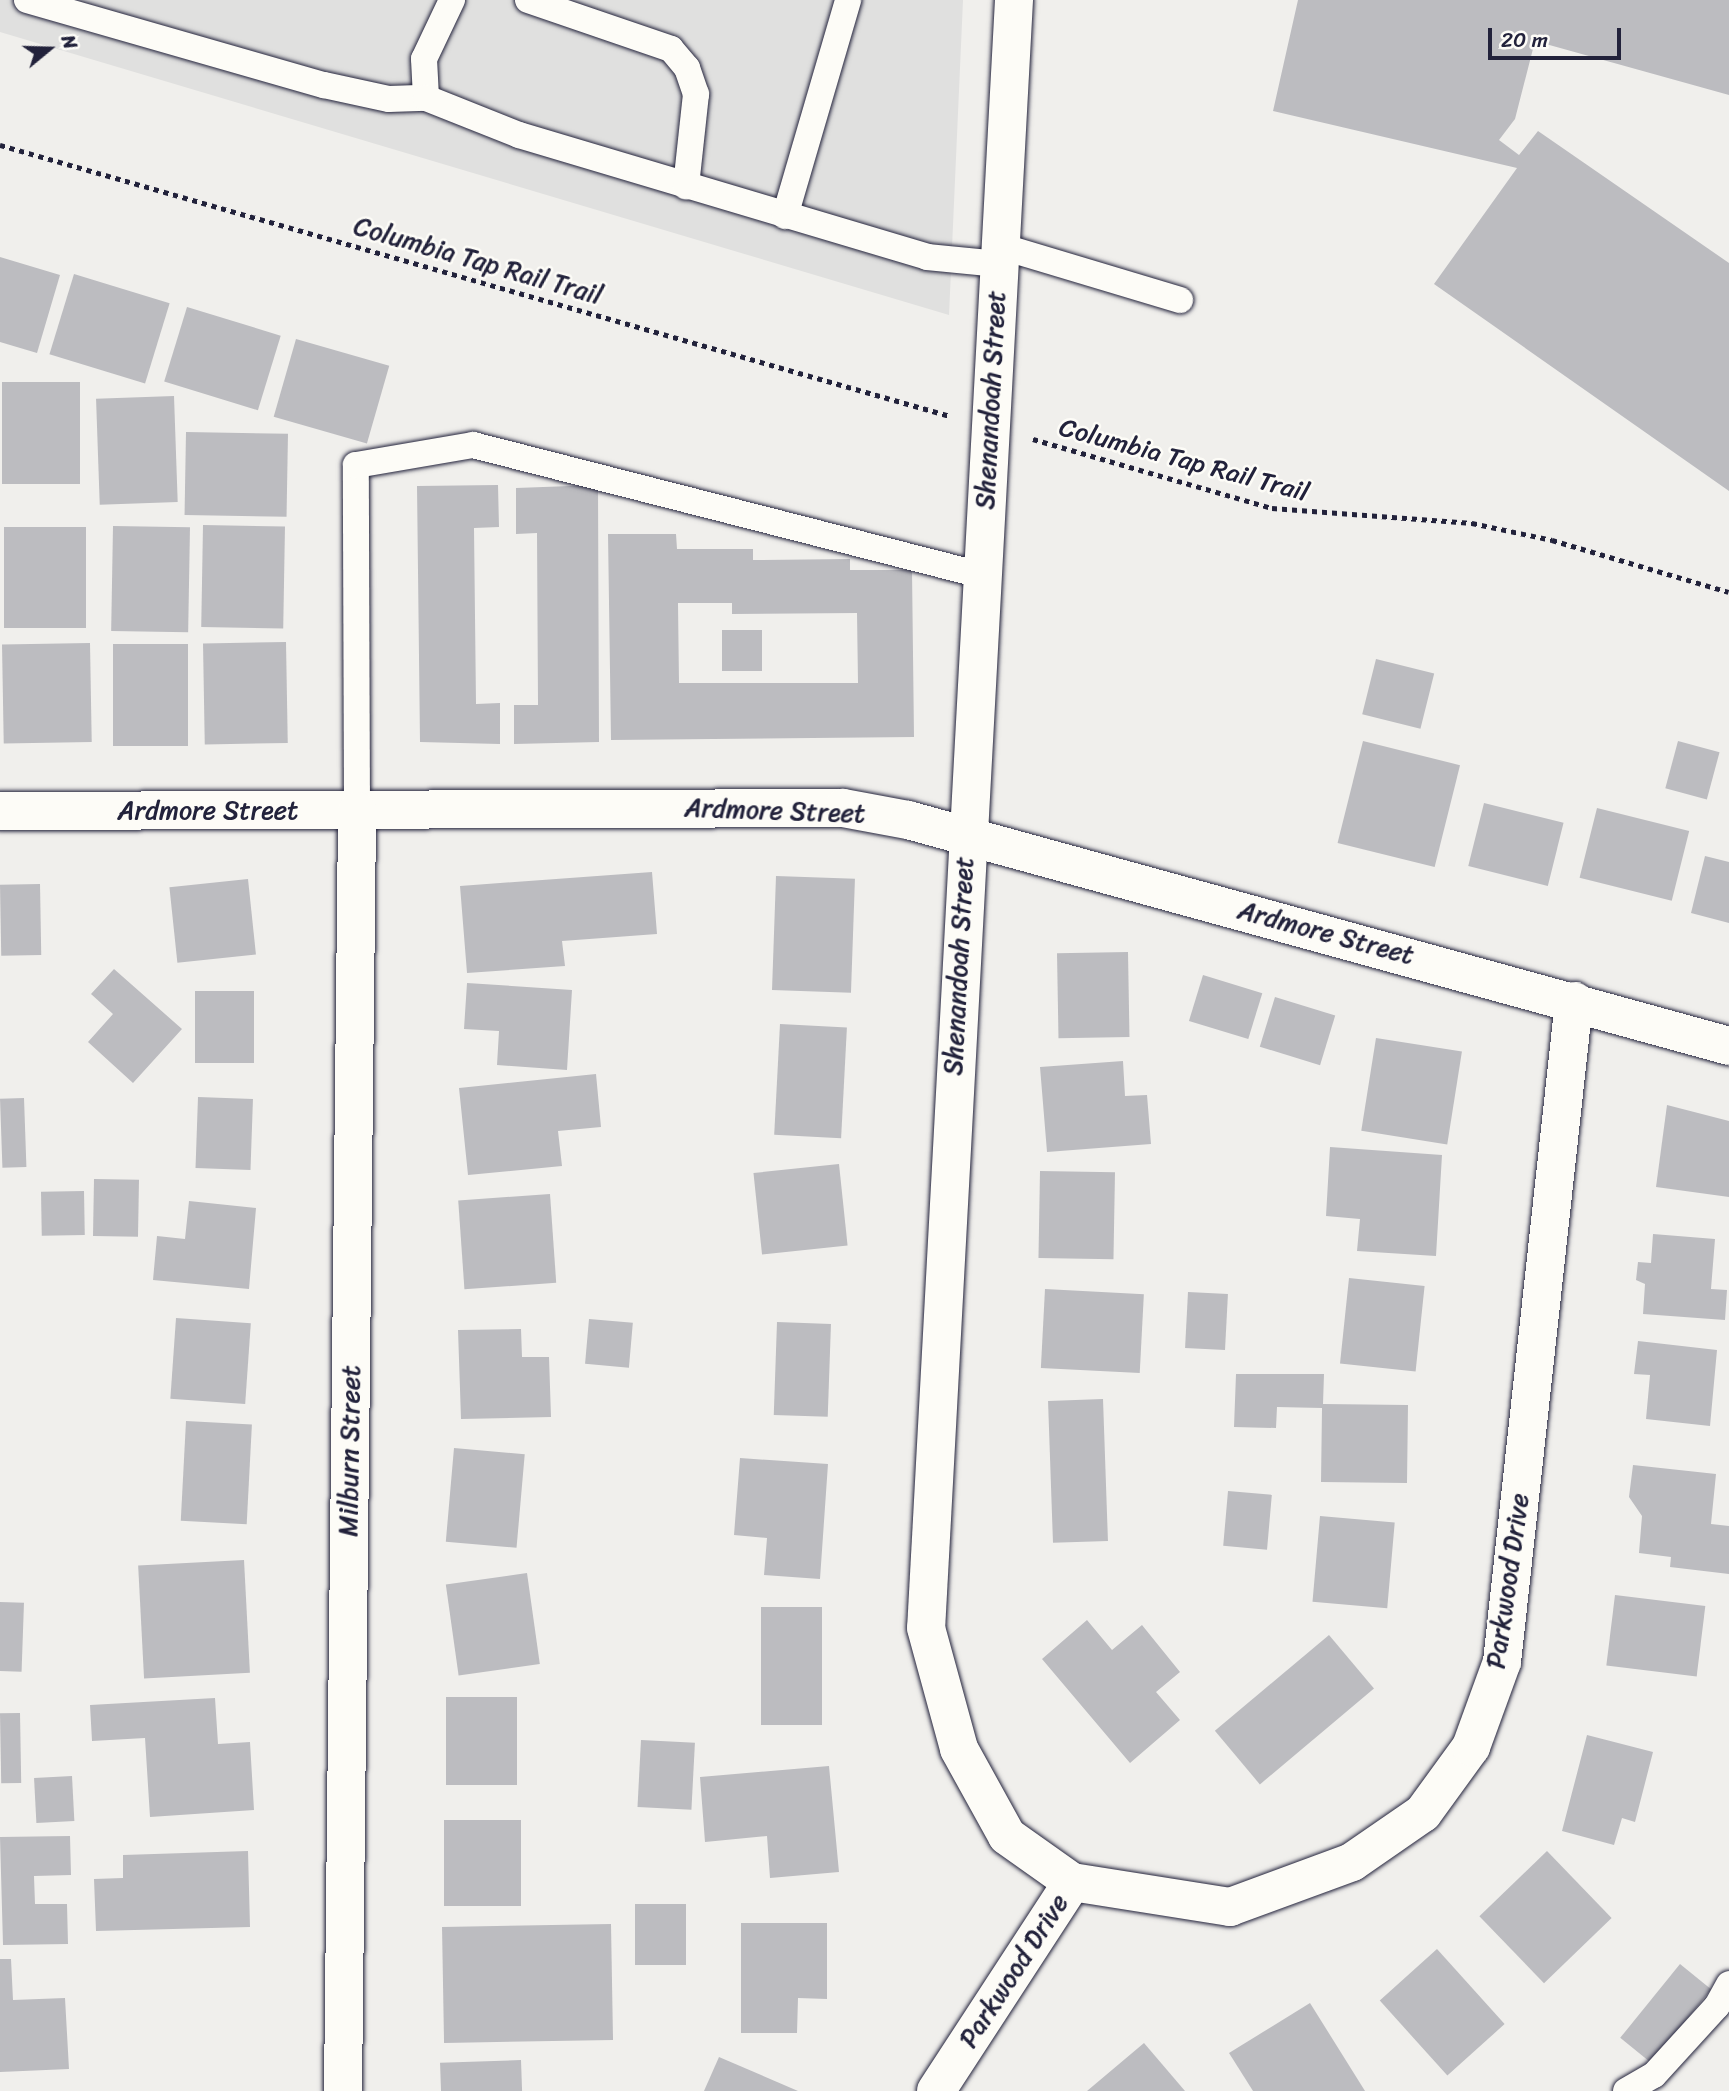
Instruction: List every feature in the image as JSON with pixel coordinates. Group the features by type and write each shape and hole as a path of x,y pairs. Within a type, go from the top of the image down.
{"street":[{"name":"Shenandoah Street","path":"1014,0 965,835 926,1628 959,1749 1007,1836 1072,1882"},
{"name":"Ardmore Street","path":"0,811 797,807 882,814 1574,1001 1729,1046"},
{"name":"Milburn Street","path":"343,2091 357,811"},
{"name":"Parkwood Drive","path":"936,2091 1072,1882 1230,1907 1352,1862 1423,1813 1471,1747 1502,1662 1574,1001"}],"lane":[{"path":"27,0 324,85 389,99 426,98 519,135 927,257 999,255 1180,300"},
{"path":"426,98 424,59 452,0"},
{"path":"528,0 671,49 696,94 686,186"},
{"path":"785,216 848,0"},
{"path":"357,811 356,465 473,445 981,575"},
{"path":"1626,2091 1654,2075 1717,2006 1729,1984"}],"path":[{"name":"Columbia Tap Rail Trail","path":"0,145 944,415"},
{"name":"Columbia Tap Rail Trail","path":"1040,441 1272,508 1472,523 1552,540 1729,592"}],"shaded area":[{"path":"0,0 963,0 949,315 0,32"}],"building":[{"path":"1298,0 1729,0 1729,95 1535,41 1515,119 1499,140 1519,155 1538,131 1729,263 1729,491 1434,284 1517,168 1273,111"},
{"path":"0,257 60,275 37,353 0,342"},
{"path":"74,274 170,303 145,384 49,354"},
{"path":"187,307 281,336 258,410 164,382"},
{"path":"296,339 389,366 367,444 274,417"},
{"path":"2,382 80,382 80,484 2,484"},
{"path":"174,396 178,502 100,505 96,399"},
{"path":"186,432 288,434 287,517 185,515"},
{"path":"498,485 499,527 474,528 476,704 500,703 500,744 420,742 417,486"},
{"path":"598,485 599,742 514,744 514,705 538,705 537,533 516,534 516,488"},
{"path":"203,525 285,526 283,628 201,627"},
{"path":"113,526 190,527 188,632 111,631"},
{"path":"4,527 86,527 86,628 4,628"},
{"path":"608,534 676,534 677,549 753,549 753,560 850,559 850,570 912,570 914,737 611,740","holes":["678,603 732,603 732,614 857,613 858,683 679,683"]},
{"path":"722,630 762,630 762,671 722,671"},
{"path":"286,642 288,743 205,744 203,643"},
{"path":"90,643 92,742 4,744 2,645"},
{"path":"113,644 188,644 188,746 113,746"},
{"path":"1376,659 1434,674 1420,729 1362,714"},
{"path":"1363,741 1460,765 1435,867 1338,843"},
{"path":"1678,741 1720,752 1707,799 1665,788"},
{"path":"1484,803 1564,823 1548,886 1468,866"},
{"path":"1597,808 1689,831 1672,901 1580,878"},
{"path":"1705,856 1729,862 1729,923 1691,913"},
{"path":"652,872 657,934 562,941 565,966 467,973 460,886"},
{"path":"776,876 855,879 851,993 772,990"},
{"path":"248,879 256,955 177,963 169,887"},
{"path":"40,884 41,955 1,956 0,885"},
{"path":"1128,952 1129,1037 1058,1038 1057,953"},
{"path":"114,969 182,1029 133,1083 88,1042 113,1014 91,994"},
{"path":"1203,975 1262,993 1248,1039 1189,1021"},
{"path":"467,983 572,990 567,1070 497,1065 499,1031 464,1029"},
{"path":"195,991 254,991 254,1063 195,1063"},
{"path":"1275,997 1335,1015 1320,1065 1260,1047"},
{"path":"780,1024 847,1028 841,1138 774,1135"},
{"path":"1376,1038 1462,1052 1447,1144 1361,1131"},
{"path":"1123,1061 1125,1096 1147,1095 1151,1144 1047,1152 1040,1067"},
{"path":"596,1074 601,1127 558,1131 562,1166 468,1175 459,1088"},
{"path":"198,1097 253,1099 250,1170 196,1168"},
{"path":"24,1098 26,1167 2,1168 0,1099"},
{"path":"1667,1105 1729,1121 1729,1197 1656,1187"},
{"path":"1330,1147 1442,1155 1436,1256 1357,1251 1360,1219 1326,1216"},
{"path":"839,1164 848,1246 762,1255 753,1173"},
{"path":"1040,1171 1115,1172 1113,1259 1038,1258"},
{"path":"94,1179 139,1180 138,1237 93,1236"},
{"path":"84,1191 85,1235 42,1236 41,1192"},
{"path":"550,1194 556,1283 464,1289 458,1200"},
{"path":"189,1201 256,1208 249,1289 153,1280 157,1236 185,1239"},
{"path":"1653,1234 1715,1239 1711,1289 1727,1290 1725,1320 1643,1314 1645,1284 1636,1280 1638,1262 1651,1263"},
{"path":"1349,1278 1425,1286 1416,1371 1340,1364"},
{"path":"1045,1289 1144,1294 1140,1373 1041,1368"},
{"path":"1188,1292 1228,1294 1225,1350 1185,1348"},
{"path":"176,1318 251,1323 245,1404 170,1399"},
{"path":"589,1319 633,1323 629,1368 585,1364"},
{"path":"777,1322 831,1324 828,1417 774,1415"},
{"path":"521,1329 522,1357 549,1357 551,1417 461,1419 458,1330"},
{"path":"1638,1341 1717,1350 1710,1426 1646,1419 1650,1375 1634,1374"},
{"path":"1236,1374 1324,1374 1323,1404 1408,1405 1407,1483 1321,1482 1322,1408 1277,1407 1276,1428 1234,1427"},
{"path":"1103,1399 1108,1541 1053,1543 1048,1401"},
{"path":"186,1421 252,1424 247,1524 181,1521"},
{"path":"454,1448 525,1454 517,1548 446,1542"},
{"path":"740,1458 828,1464 820,1579 764,1575 767,1538 734,1535"},
{"path":"1633,1465 1716,1474 1711,1524 1729,1526 1729,1574 1670,1567 1671,1557 1639,1553 1642,1516 1629,1497"},
{"path":"1228,1491 1272,1495 1267,1550 1223,1546"},
{"path":"1320,1516 1395,1523 1387,1608 1313,1602"},
{"path":"244,1560 250,1673 144,1678 138,1566"},
{"path":"527,1573 540,1664 459,1676 446,1584"},
{"path":"1615,1595 1705,1606 1697,1677 1606,1665"},
{"path":"0,1602 24,1603 22,1672 0,1671"},
{"path":"761,1607 822,1607 822,1725 761,1725"},
{"path":"1087,1620 1112,1650 1142,1625 1180,1672 1156,1692 1180,1720 1130,1763 1042,1659"},
{"path":"1329,1635 1374,1689 1260,1784 1215,1731"},
{"path":"446,1697 517,1697 517,1785 446,1785"},
{"path":"215,1698 218,1744 250,1742 254,1810 150,1817 145,1738 92,1741 90,1705"},
{"path":"0,1713 20,1713 21,1783 1,1783"},
{"path":"1587,1735 1653,1752 1635,1822 1622,1818 1614,1845 1562,1831"},
{"path":"641,1740 695,1743 691,1810 637,1807"},
{"path":"829,1766 839,1872 770,1878 767,1836 705,1842 700,1777"},
{"path":"72,1776 74,1821 36,1823 34,1778"},
{"path":"444,1820 521,1820 521,1906 444,1906"},
{"path":"70,1836 71,1875 34,1876 35,1904 67,1904 68,1944 3,1945 0,1837"},
{"path":"248,1851 250,1927 96,1931 94,1879 123,1878 123,1855"},
{"path":"1547,1851 1612,1918 1544,1983 1479,1916"},
{"path":"635,1904 686,1904 686,1965 635,1965"},
{"path":"741,1923 827,1923 827,1999 798,1998 797,2033 741,2033"},
{"path":"611,1924 613,2040 444,2043 442,1927"},
{"path":"1437,1949 1505,2024 1447,2076 1380,2001"},
{"path":"0,1959 11,1959 13,2000 65,1998 69,2069 0,2072"},
{"path":"1680,1964 1711,1989 1651,2063 1620,2038"},
{"path":"1310,2003 1365,2091 1253,2091 1229,2053"},
{"path":"1144,2043 1185,2091 1087,2091"},
{"path":"719,2057 798,2091 704,2091"},
{"path":"521,2060 522,2091 441,2091 440,2063"}]}
